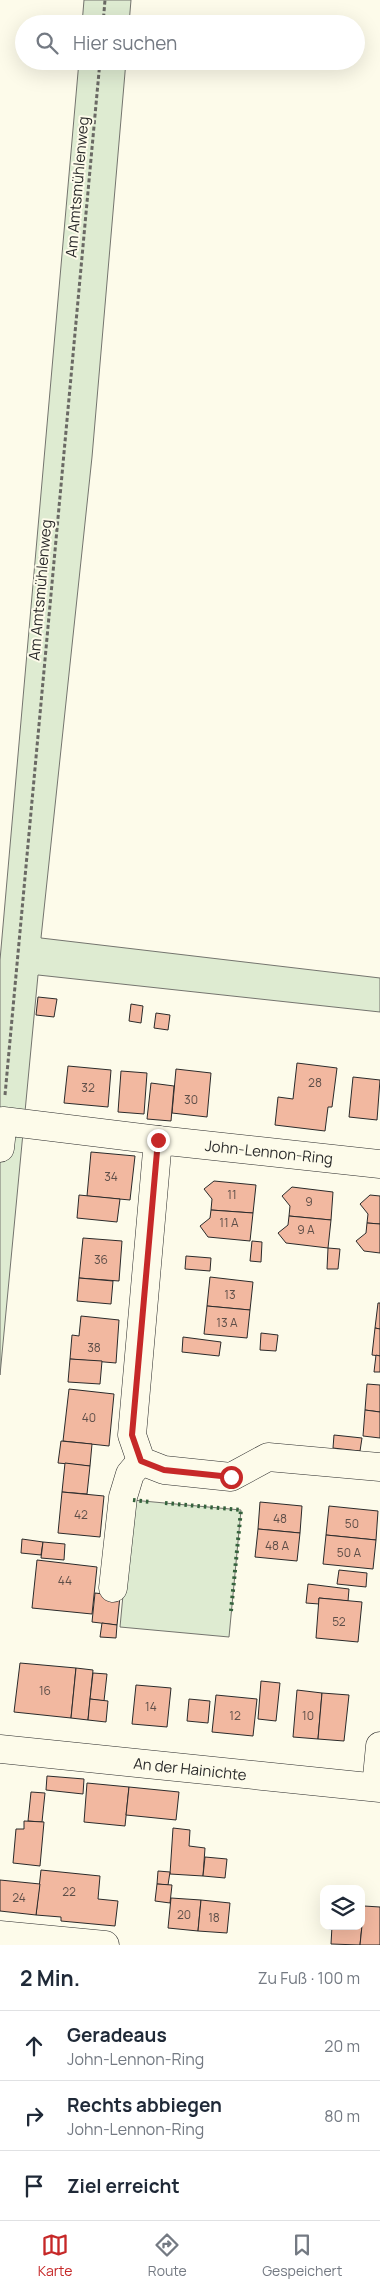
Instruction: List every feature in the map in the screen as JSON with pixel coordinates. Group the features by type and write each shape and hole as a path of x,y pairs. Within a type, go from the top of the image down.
{"street":[{"name":"John-Lennon-Ring","path":"3,1121 380,1164"},
{"path":"0,1148 3,1121"},
{"path":"158,1140 132,1435 141,1461 164,1470 231,1477 268,1457 380,1467"},
{"path":"113,1588 123,1497 130,1474 141,1461"},
{"path":"378,1787 380,1746"},
{"name":"An der Hainichte","path":"0,1750 378,1787"},
{"path":"0,1936 105,1945"}],"path":[{"path":"104,15 105,0"},
{"name":"Am Amtsmühlenweg","path":"3,1121 99,70"}],"green space":[{"path":"84,0 131,0 130,15 83,15"},
{"path":"78,70 125,70 92,457 41,938 380,978 380,1012 38,975 0,1375 0,960"},
{"path":"132,1500 241,1510 229,1637 120,1627"}],"building":[{"path":"38,997 57,999 54,1017 36,1015"},
{"path":"131,1004 143,1006 141,1023 129,1021"},
{"path":"156,1013 170,1015 168,1030 154,1028"},
{"path":"297,1063 337,1068 332,1107 328,1107 325,1131 275,1125 278,1097 293,1099"},
{"path":"68,1066 111,1070 108,1107 64,1103"},
{"path":"176,1069 211,1073 207,1117 172,1113"},
{"path":"121,1071 147,1073 144,1114 118,1112"},
{"path":"353,1077 380,1080 377,1120 349,1117"},
{"path":"151,1083 174,1086 171,1121 147,1119"},
{"path":"91,1152 135,1156 130,1200 87,1196"},
{"path":"214,1181 256,1185 253,1213 211,1210 212,1199 204,1189"},
{"path":"292,1187 333,1192 331,1220 289,1216 290,1206 282,1196"},
{"path":"79,1195 120,1199 117,1222 77,1218"},
{"path":"370,1195 380,1196 380,1224 367,1223 368,1214 360,1204"},
{"path":"211,1210 253,1213 250,1241 208,1237 200,1226 210,1218"},
{"path":"289,1216 331,1220 328,1248 286,1243 278,1233 288,1225"},
{"path":"367,1223 380,1224 380,1253 364,1251 356,1241 366,1233"},
{"path":"83,1238 122,1241 119,1281 79,1278"},
{"path":"252,1241 262,1242 261,1262 250,1261"},
{"path":"328,1248 340,1249 338,1269 327,1269"},
{"path":"186,1256 211,1258 210,1271 185,1269"},
{"path":"210,1277 253,1282 250,1310 207,1306"},
{"path":"79,1278 113,1281 111,1304 77,1301"},
{"path":"378,1303 380,1303 380,1329 375,1328"},
{"path":"207,1306 250,1310 247,1338 204,1334"},
{"path":"81,1316 119,1320 116,1363 70,1359 72,1335 79,1336"},
{"path":"375,1328 380,1329 380,1356 372,1355"},
{"path":"261,1333 278,1335 276,1351 260,1350"},
{"path":"183,1337 221,1342 219,1356 182,1352"},
{"path":"376,1355 380,1356 380,1372 374,1372"},
{"path":"70,1359 102,1361 100,1384 68,1382"},
{"path":"367,1384 380,1385 380,1412 365,1410"},
{"path":"69,1389 114,1394 109,1446 63,1441"},
{"path":"365,1410 380,1412 380,1438 363,1436"},
{"path":"334,1435 362,1438 360,1451 333,1448"},
{"path":"61,1441 92,1444 90,1466 58,1463"},
{"path":"65,1463 90,1466 87,1494 62,1492"},
{"path":"62,1492 104,1496 100,1537 58,1533"},
{"path":"260,1502 302,1506 300,1533 258,1529"},
{"path":"329,1506 378,1511 376,1540 326,1535"},
{"path":"258,1529 300,1533 297,1561 255,1557"},
{"path":"326,1535 376,1540 373,1569 323,1564"},
{"path":"22,1539 43,1542 41,1555 21,1553"},
{"path":"43,1542 65,1544 64,1560 41,1558"},
{"path":"37,1560 97,1567 92,1614 32,1608"},
{"path":"339,1570 367,1573 366,1587 337,1584"},
{"path":"308,1584 349,1589 348,1601 319,1598 319,1604 306,1603"},
{"path":"95,1593 120,1596 117,1625 92,1622"},
{"path":"319,1598 362,1602 358,1642 316,1638"},
{"path":"102,1623 117,1625 116,1638 100,1637"},
{"path":"20,1663 76,1668 71,1718 14,1712"},
{"path":"76,1668 93,1670 88,1720 71,1718"},
{"path":"93,1673 107,1674 104,1701 90,1699"},
{"path":"261,1681 280,1683 276,1721 258,1719"},
{"path":"136,1685 171,1688 167,1727 132,1724"},
{"path":"297,1690 322,1693 318,1739 293,1737"},
{"path":"322,1693 349,1695 344,1741 318,1739"},
{"path":"216,1695 257,1699 253,1736 212,1732"},
{"path":"90,1699 108,1701 106,1722 88,1720"},
{"path":"189,1699 210,1701 208,1723 187,1721"},
{"path":"47,1776 84,1779 83,1794 46,1790"},
{"path":"87,1783 129,1787 125,1826 84,1822"},
{"path":"129,1787 179,1792 176,1820 126,1815"},
{"path":"31,1792 45,1793 42,1822 28,1821"},
{"path":"24,1821 44,1822 40,1866 13,1863 16,1829 24,1829"},
{"path":"173,1828 190,1830 189,1846 205,1848 203,1876 170,1874"},
{"path":"205,1857 227,1859 225,1878 203,1876"},
{"path":"41,1870 100,1876 98,1899 118,1901 115,1926 61,1921 61,1917 36,1915"},
{"path":"158,1871 170,1872 168,1885 157,1884"},
{"path":"0,1880 40,1884 36,1915 0,1911"},
{"path":"157,1884 172,1885 170,1903 155,1901"},
{"path":"171,1898 201,1900 198,1931 168,1928"},
{"path":"201,1900 230,1903 227,1933 198,1931"},
{"path":"365,1906 380,1907 380,1945 360,1945 362,1930 365,1930"},
{"path":"332,1930 362,1930 360,1945 331,1944"}],"hedge":[{"path":"133,1500 151,1502"},
{"path":"165,1503 241,1510 231,1611"}],"route":[{"path":"158,1140 132,1435 141,1461 164,1470 231,1477"}]}
